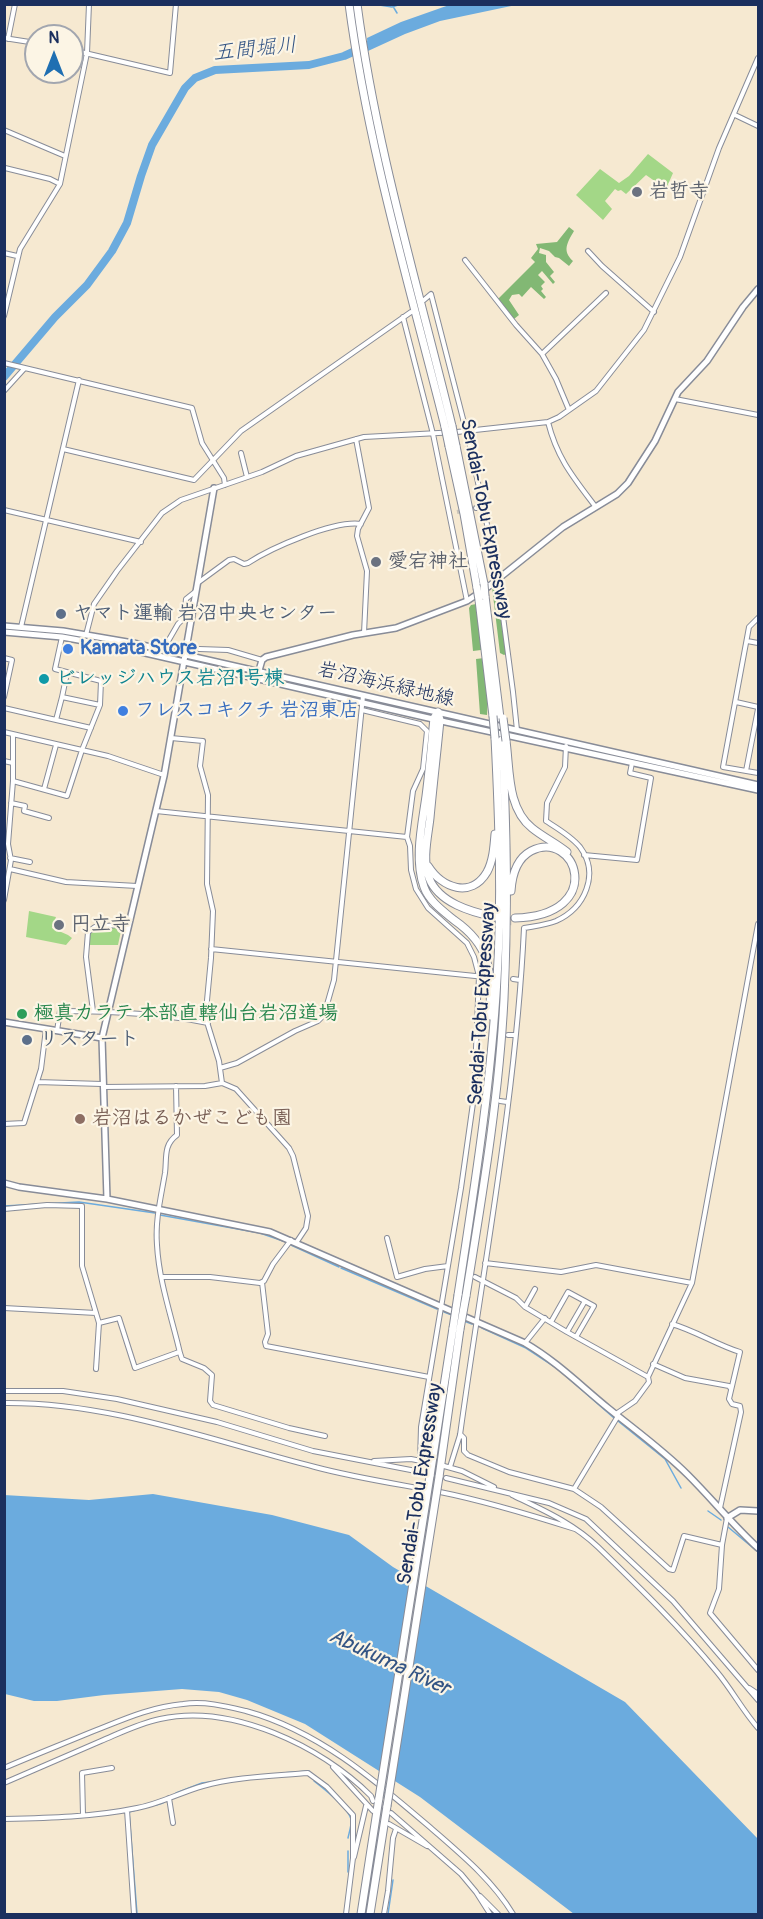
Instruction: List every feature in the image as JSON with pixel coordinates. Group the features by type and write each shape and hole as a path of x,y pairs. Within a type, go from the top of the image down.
{"highway":[{"path":"350,4 369,101"},
{"path":"357,4 369,101"},
{"name":"Sendai-Tobu Expressway","path":"361,1914 376,1800 430,1476 485,1176 501,1040 507,891 496,674 453,446 394,226 369,101"},
{"name":"Sendai-Tobu Expressway","path":"482,598 499,717"},
{"path":"422,876 435,895 450,906 467,914 494,919 444,897 429,877 427,843 437,717"},
{"path":"437,717 420,843 422,876 424,888 430,898 473,935 488,962 491,995 483,1100"},
{"path":"427,864 438,879 454,888 465,888 476,883 487,871 494,840 501,740"},
{"path":"501,740 518,811 530,826 569,854 577,867 580,878 575,897 564,908 541,918 514,920 546,913 560,907 573,891 575,875 572,865 565,856 550,849 533,850 521,859 512,878 508,988 501,1040"},
{"name":"Sendai-Tobu Expressway","path":"462,1295 497,979 501,740"},
{"name":"Sendai-Tobu Expressway","path":"370,1914 442,1478 457,1328"}],"street":[{"path":"15,4 6,38 24,41"},
{"path":"4,316 18,256 60,184 87,53 89,4"},
{"path":"84,52 170,73 176,4"},
{"path":"86,635 94,604 162,513 172,505 296,456 356,440 380,436 466,432 548,422 596,391 644,330 654,312 680,257 719,148 759,58"},
{"path":"735,115 759,126"},
{"path":"4,130 65,156"},
{"path":"5,168 50,179 60,184"},
{"path":"588,250 602,266 654,312"},
{"path":"4,253 18,256"},
{"path":"465,260 542,354 569,410"},
{"path":"199,649 228,650 262,660 274,654 405,626 466,600 498,579 546,539 617,494 628,483 655,441 674,399 684,384 707,361 742,307 759,289"},
{"path":"542,354 606,293"},
{"path":"424,300 431,294 483,507 498,579 517,731"},
{"path":"63,449 194,480 241,430 411,312"},
{"path":"403,317 434,434 466,600"},
{"path":"4,363 192,408 198,435 224,478 225,484"},
{"path":"4,392 23,368"},
{"path":"21,627 79,380"},
{"path":"674,399 759,415"},
{"path":"548,422 561,460 595,506"},
{"path":"356,440 369,508 357,536 367,571 364,633"},
{"path":"241,453 247,477"},
{"path":"107,1199 102,1038 164,775 214,488"},
{"path":"476,508 483,507"},
{"path":"4,510 141,542"},
{"path":"450,513 458,512"},
{"path":"199,582 229,560 248,563 284,544 334,527 361,524"},
{"path":"163,650 184,618 186,599 197,590"},
{"path":"759,618 748,627 723,767 759,773"},
{"name":"岩沼海浜緑地線","path":"4,626 63,634 185,658 437,717 759,788"},
{"name":"岩沼海浜緑地線","path":"4,632 86,635 163,650 185,658"},
{"path":"13,781 67,796 92,728 99,705 101,681 55,669 63,634"},
{"path":"747,640 759,643"},
{"path":"4,658 12,660 4,697"},
{"path":"258,674 262,660"},
{"path":"56,720 67,673"},
{"path":"62,697 99,705"},
{"path":"220,1068 237,1063 318,1021 323,1016 332,992 363,699"},
{"path":"736,702 759,708 746,771"},
{"path":"4,708 92,728"},
{"path":"362,710 420,724 427,731 423,769 413,791 407,837 411,846 413,878 428,908 467,943 479,976 474,1096 421,1427 420,1461"},
{"name":"岩沼海浜緑地線","path":"437,717 517,731 632,763 759,788"},
{"path":"4,732 132,763 164,775"},
{"path":"4,900 6,878 10,869 6,844 7,817 13,781 13,734"},
{"path":"171,738 203,741 200,766 207,787 207,884 213,911 206,1011 222,1083"},
{"path":"450,1467 460,1434 485,1263 507,1102 524,928 556,921 573,911 586,894 589,884 588,866 584,855 575,842 546,821 547,803 565,767 566,744"},
{"path":"44,789 56,745"},
{"path":"4,761 13,763"},
{"path":"584,855 638,860 651,778 630,773 632,763"},
{"path":"4,791 12,793"},
{"path":"11,803 25,806 24,811 49,818"},
{"path":"156,811 407,837"},
{"path":"10,858 30,862"},
{"path":"10,869 66,882 137,886"},
{"path":"93,1011 86,957 88,932 95,927 128,924"},
{"path":"574,1489 617,1415 635,1401 649,1382 648,1377 653,1364 692,1283 759,924"},
{"path":"211,949 485,977"},
{"path":"513,979 520,980"},
{"path":"57,1031 60,1011 174,1016 208,1023"},
{"path":"4,1022 102,1038"},
{"path":"4,1124 24,1123 41,1069 46,1029"},
{"path":"477,1030 483,1031"},
{"path":"508,1035 514,1035"},
{"path":"37,1082 102,1086 205,1086 222,1083 236,1089 289,1148 308,1216 306,1228 293,1241 262,1282 268,1334 266,1346 429,1377"},
{"path":"176,1086 177,1135 167,1147 158,1209 157,1246 164,1291 179,1352 182,1359 204,1368 212,1375 210,1401 213,1405 289,1428 325,1436"},
{"path":"474,1096 483,1100"},
{"path":"500,1101 507,1102"},
{"path":"4,1183 107,1199 259,1229 293,1241 384,1283 525,1343 553,1360 667,1455 759,1548"},
{"path":"4,1209 47,1205 82,1206 82,1266 99,1323 96,1369"},
{"path":"387,1238 397,1277"},
{"path":"485,1263 561,1272 597,1265 692,1283"},
{"path":"384,1283 431,1268 448,1268 455,1271"},
{"path":"162,1277 210,1277 262,1282"},
{"path":"475,1277 516,1298 525,1307 648,1377"},
{"path":"525,1307 535,1289"},
{"path":"551,1322 568,1292 594,1306 576,1337"},
{"path":"567,1332 585,1301"},
{"path":"4,1308 96,1313"},
{"path":"99,1323 119,1318 135,1368 179,1352"},
{"path":"525,1343 545,1318"},
{"path":"672,1324 740,1352 729,1401 740,1406 741,1412 719,1510"},
{"path":"653,1364 685,1378 729,1386 731,1389"},
{"path":"4,1391 63,1391 117,1399 196,1417 323,1453 421,1473"},
{"path":"426,1396 432,1398"},
{"path":"458,1402 464,1403"},
{"path":"4,1403 68,1405 166,1425 315,1467 441,1492 576,1529"},
{"path":"460,1434 464,1438 464,1451 468,1455 509,1472 574,1489 601,1507 669,1569 674,1567 684,1536 722,1545"},
{"path":"364,1461 411,1459 426,1462"},
{"path":"444,1466 462,1471 562,1519 598,1547 677,1626 720,1674 747,1715 759,1728"},
{"path":"442,1478 549,1503 586,1519 673,1601 759,1700"},
{"path":"759,1511 740,1510 727,1518 722,1545 720,1589 710,1613 759,1670"},
{"path":"746,1685 759,1694"},
{"path":"4,1768 122,1719 165,1706 205,1703 223,1705 268,1717 332,1749 406,1807 477,1868 497,1889 513,1914"},
{"path":"4,1783 134,1727 160,1719 202,1716 248,1724 286,1739 328,1761 376,1800"},
{"path":"328,1761 366,1806 373,1811"},
{"path":"83,1815 82,1773 112,1768"},
{"path":"4,1819 127,1810 218,1782 308,1773 327,1787 353,1815 353,1858"},
{"path":"169,1798 172,1823"},
{"path":"346,1914 353,1858 366,1806"},
{"path":"127,1810 134,1914"},
{"path":"392,1813 461,1874 490,1914"},
{"path":"389,1824 435,1851"},
{"path":"384,1914 396,1829"},
{"path":"477,1894 498,1914"}],"green space":[{"path":"648,154 673,173 666,189 646,175 626,194 615,189 605,201 612,209 603,220 576,195 600,169 619,183 629,176"},
{"path":"569,227 574,231 567,250 573,261 569,266 549,251 540,248 539,253 546,255 546,262 554,272 550,276 555,282 553,284 542,271 538,275 545,282 541,286 543,289 541,291 546,297 544,299 531,287 522,297 519,294 512,295 509,300 519,315 514,319 498,299 535,262 531,258 538,249 536,244 557,242"},
{"path":"492,587 496,587 506,654 504,655 500,653"},
{"path":"476,604 481,650 473,651 469,608"},
{"path":"484,658 488,698 487,715 480,714 476,659"},
{"path":"29,911 56,917 52,928 72,938 66,945 26,937"},
{"path":"122,926 118,945 90,945 90,932 95,929"}],"water":[{"path":"452,4 516,5 440,21 368,51 367,38 401,22"},
{"name":"Abukuma River","path":"153,1494 272,1515 349,1535 393,1567 625,1702 758,1839 758,1914 574,1914 420,1797 305,1724 247,1700 219,1692 182,1689 57,1701 34,1701 5,1694 4,1495 89,1500"}],"pier":[{"path":"411,1574 426,1583 394,1784 379,1775"}],"waterway":[{"path":"373,4 392,7 401,4"},
{"path":"394,8 397,13"},
{"name":"五間堀川","path":"4,377 55,317 87,285 112,251 127,223 152,145 185,88 195,78 215,70 309,65 344,56 377,41"},
{"path":"4,1206 79,1202 155,1213"},
{"path":"160,1215 260,1233 286,1242"},
{"path":"291,1245 339,1267"},
{"path":"341,1268 437,1309"},
{"path":"444,1312 452,1315"},
{"path":"464,1321 472,1324"},
{"path":"482,1328 526,1348 555,1367"},
{"path":"559,1370 614,1418"},
{"path":"618,1421 665,1459 681,1488"},
{"path":"708,1511 721,1520"},
{"path":"728,1527 758,1552"},
{"path":"282,1773 309,1771"},
{"path":"176,1793 202,1783 218,1781"},
{"path":"314,1781 335,1798 349,1814 351,1826 348,1838"},
{"path":"156,1805 163,1803"},
{"path":"137,1914 129,1812 151,1806"},
{"path":"53,1819 87,1817"},
{"path":"348,1851 348,1872"},
{"path":"388,1914 393,1880"}],"tunnel":[{"path":"457,512 476,508"},
{"path":"494,921 514,922"},
{"path":"483,1031 493,1032"}],"place":[{"name":"岩哲寺","path":"637,192"},
{"name":"愛宕神社","path":"376,562"},
{"name":"ヤマト運輸 岩沼中央センター","path":"61,614"},
{"name":"Kamata Store","path":"68,649"},
{"name":"ビレッジハウス岩沼1号棟","path":"44,679"},
{"name":"フレスコキクチ 岩沼東店","path":"123,711"},
{"name":"円立寺","path":"59,925"},
{"name":"極真カラテ 本部直轄仙台岩沼道場","path":"22,1014"},
{"name":"リスタート","path":"27,1040"},
{"name":"岩沼はるかぜこども園","path":"80,1119"}]}
